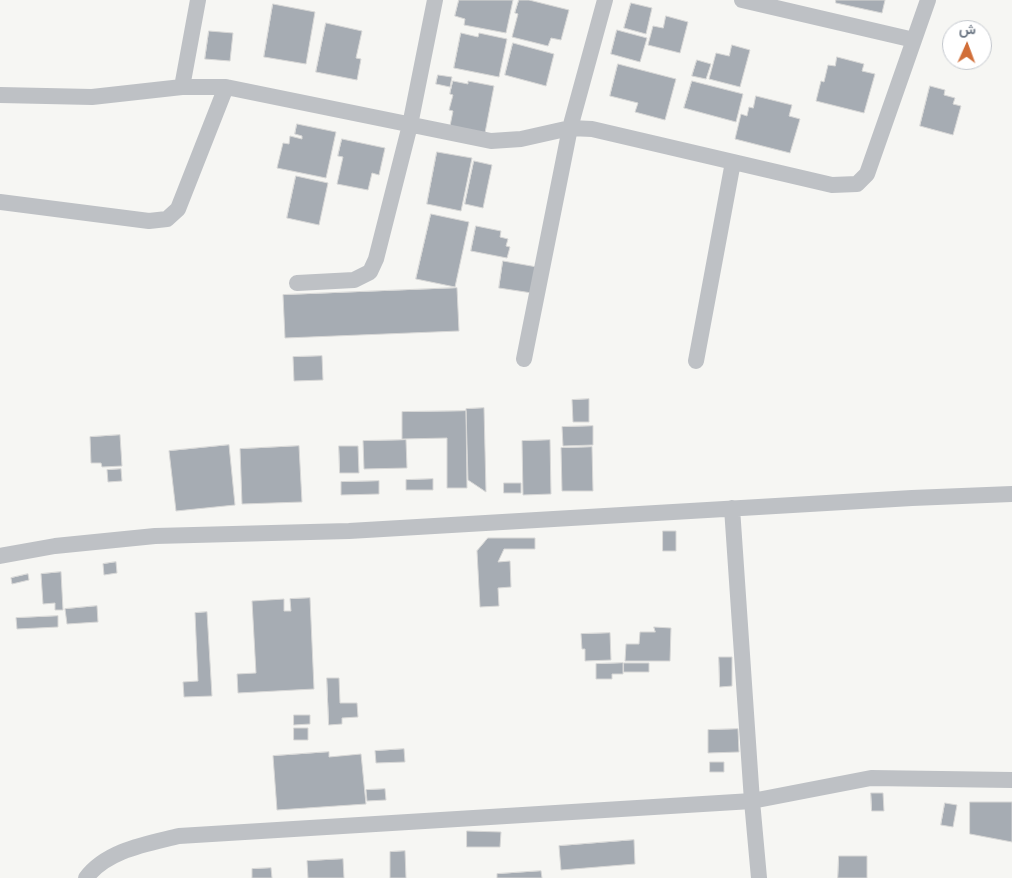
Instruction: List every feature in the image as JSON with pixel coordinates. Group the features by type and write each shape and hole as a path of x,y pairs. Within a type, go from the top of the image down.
{"street":[{"path":"182,87 198,0"},
{"path":"298,284 354,280 370,272 376,259 410,125 435,0"},
{"path":"524,359 570,128 604,0"},
{"path":"742,0 914,40"},
{"path":"0,95 92,97 182,87 226,87 491,141 521,139 570,128 592,129 832,185 857,184 867,174 928,0"},
{"path":"0,202 149,221 167,219 178,209 226,87"},
{"path":"696,361 733,162"},
{"path":"0,556 55,546 155,536 349,531 732,508 1012,494"},
{"path":"732,508 759,878"},
{"path":"86,878 112,856 139,846 179,836 752,801 871,778 1012,780"}],"building":[{"path":"459,0 513,0 506,33 464,25 465,19 455,16"},
{"path":"519,0 529,0 569,10 561,40 551,38 548,46 512,37 518,14 515,13"},
{"path":"836,0 885,0 882,13 836,3"},
{"path":"631,3 652,8 646,34 624,28"},
{"path":"273,4 315,12 306,64 264,57"},
{"path":"666,16 688,22 680,53 648,45 653,26 663,28"},
{"path":"326,23 362,31 356,58 361,59 357,80 316,72"},
{"path":"617,30 647,38 640,62 611,54"},
{"path":"209,31 233,33 230,61 205,59"},
{"path":"461,33 478,37 479,33 507,39 499,77 454,68"},
{"path":"513,43 554,54 546,86 505,75"},
{"path":"732,45 750,50 740,87 709,79 716,53 729,56"},
{"path":"837,57 864,64 862,71 875,74 864,113 816,101 821,81 824,82 828,65 835,66"},
{"path":"697,60 711,64 706,79 692,76"},
{"path":"618,64 676,79 665,120 635,112 638,103 610,96"},
{"path":"438,75 452,77 450,87 436,84"},
{"path":"453,81 468,84 468,81 494,86 485,133 450,126 453,111 449,110 453,95 450,94"},
{"path":"692,81 743,94 736,122 684,108"},
{"path":"930,86 945,90 944,95 955,98 953,104 961,106 953,135 920,126"},
{"path":"756,96 792,105 789,116 800,119 790,153 735,139 741,114 747,116 749,107 753,108"},
{"path":"297,124 336,132 326,178 277,168 283,143 289,144 290,136 302,139 302,136 295,134"},
{"path":"342,139 385,148 379,175 372,173 368,190 337,184 343,157 338,156"},
{"path":"437,152 472,158 461,211 427,204"},
{"path":"474,161 492,165 483,208 465,204"},
{"path":"296,176 328,183 319,225 287,218"},
{"path":"431,214 469,222 455,287 416,279"},
{"path":"476,226 501,231 500,237 508,239 506,246 510,247 507,258 471,251"},
{"path":"503,261 537,267 532,293 499,288"},
{"path":"457,288 459,331 285,338 283,295"},
{"path":"322,356 323,380 294,381 293,357"},
{"path":"589,399 589,422 573,422 572,400"},
{"path":"484,408 486,492 468,480 466,409"},
{"path":"466,411 467,488 447,488 447,438 402,439 402,412"},
{"path":"593,426 593,445 563,446 562,427"},
{"path":"120,435 122,466 102,467 101,463 91,463 90,437"},
{"path":"406,440 407,468 364,469 363,441"},
{"path":"550,440 551,494 523,495 522,441"},
{"path":"229,445 235,505 176,511 169,451"},
{"path":"299,446 302,502 242,504 240,449"},
{"path":"339,446 358,446 359,473 340,473"},
{"path":"592,447 593,491 562,491 561,448"},
{"path":"121,469 122,481 108,482 107,470"},
{"path":"433,479 433,490 406,490 406,480"},
{"path":"379,481 379,494 341,495 341,482"},
{"path":"504,483 521,483 521,493 504,493"},
{"path":"663,531 676,531 676,551 663,551"},
{"path":"488,538 535,538 535,549 504,549 498,562 510,561 511,587 498,588 499,606 480,607 477,551"},
{"path":"116,562 117,573 104,575 103,564"},
{"path":"61,572 63,610 55,610 55,603 43,604 41,574"},
{"path":"28,574 29,580 12,584 11,578"},
{"path":"310,598 314,689 238,693 237,674 256,673 252,601 284,599 284,611 291,611 290,599"},
{"path":"97,606 98,622 67,624 65,609"},
{"path":"207,612 212,696 184,697 183,682 198,681 195,613"},
{"path":"58,616 58,627 17,629 16,618"},
{"path":"654,627 671,628 670,661 625,661 626,644 639,644 640,632 655,632"},
{"path":"610,633 611,660 585,661 585,649 582,649 581,634"},
{"path":"719,657 732,657 732,686 720,687"},
{"path":"623,663 623,674 612,674 612,679 596,679 596,664"},
{"path":"624,663 649,663 649,672 624,672"},
{"path":"327,678 339,678 340,703 357,703 358,717 342,718 342,724 329,725"},
{"path":"294,715 310,715 310,724 294,725"},
{"path":"294,728 308,728 308,740 294,740"},
{"path":"738,729 739,752 708,753 708,730"},
{"path":"404,749 405,762 376,763 375,751"},
{"path":"329,752 329,757 361,754 366,804 277,810 273,756"},
{"path":"710,762 724,762 724,772 710,772"},
{"path":"385,789 386,800 367,801 366,790"},
{"path":"871,793 883,793 884,811 872,811"},
{"path":"970,802 1012,802 1012,842 970,834"},
{"path":"945,803 957,805 953,827 941,825"},
{"path":"467,831 501,832 500,847 467,847"},
{"path":"634,840 635,864 561,870 559,846"},
{"path":"405,851 406,878 390,878 390,852"},
{"path":"839,856 867,856 867,878 838,878"},
{"path":"343,859 344,878 308,878 307,861"},
{"path":"271,868 272,878 252,878 252,869"},
{"path":"541,871 542,878 497,878 497,874"}]}
